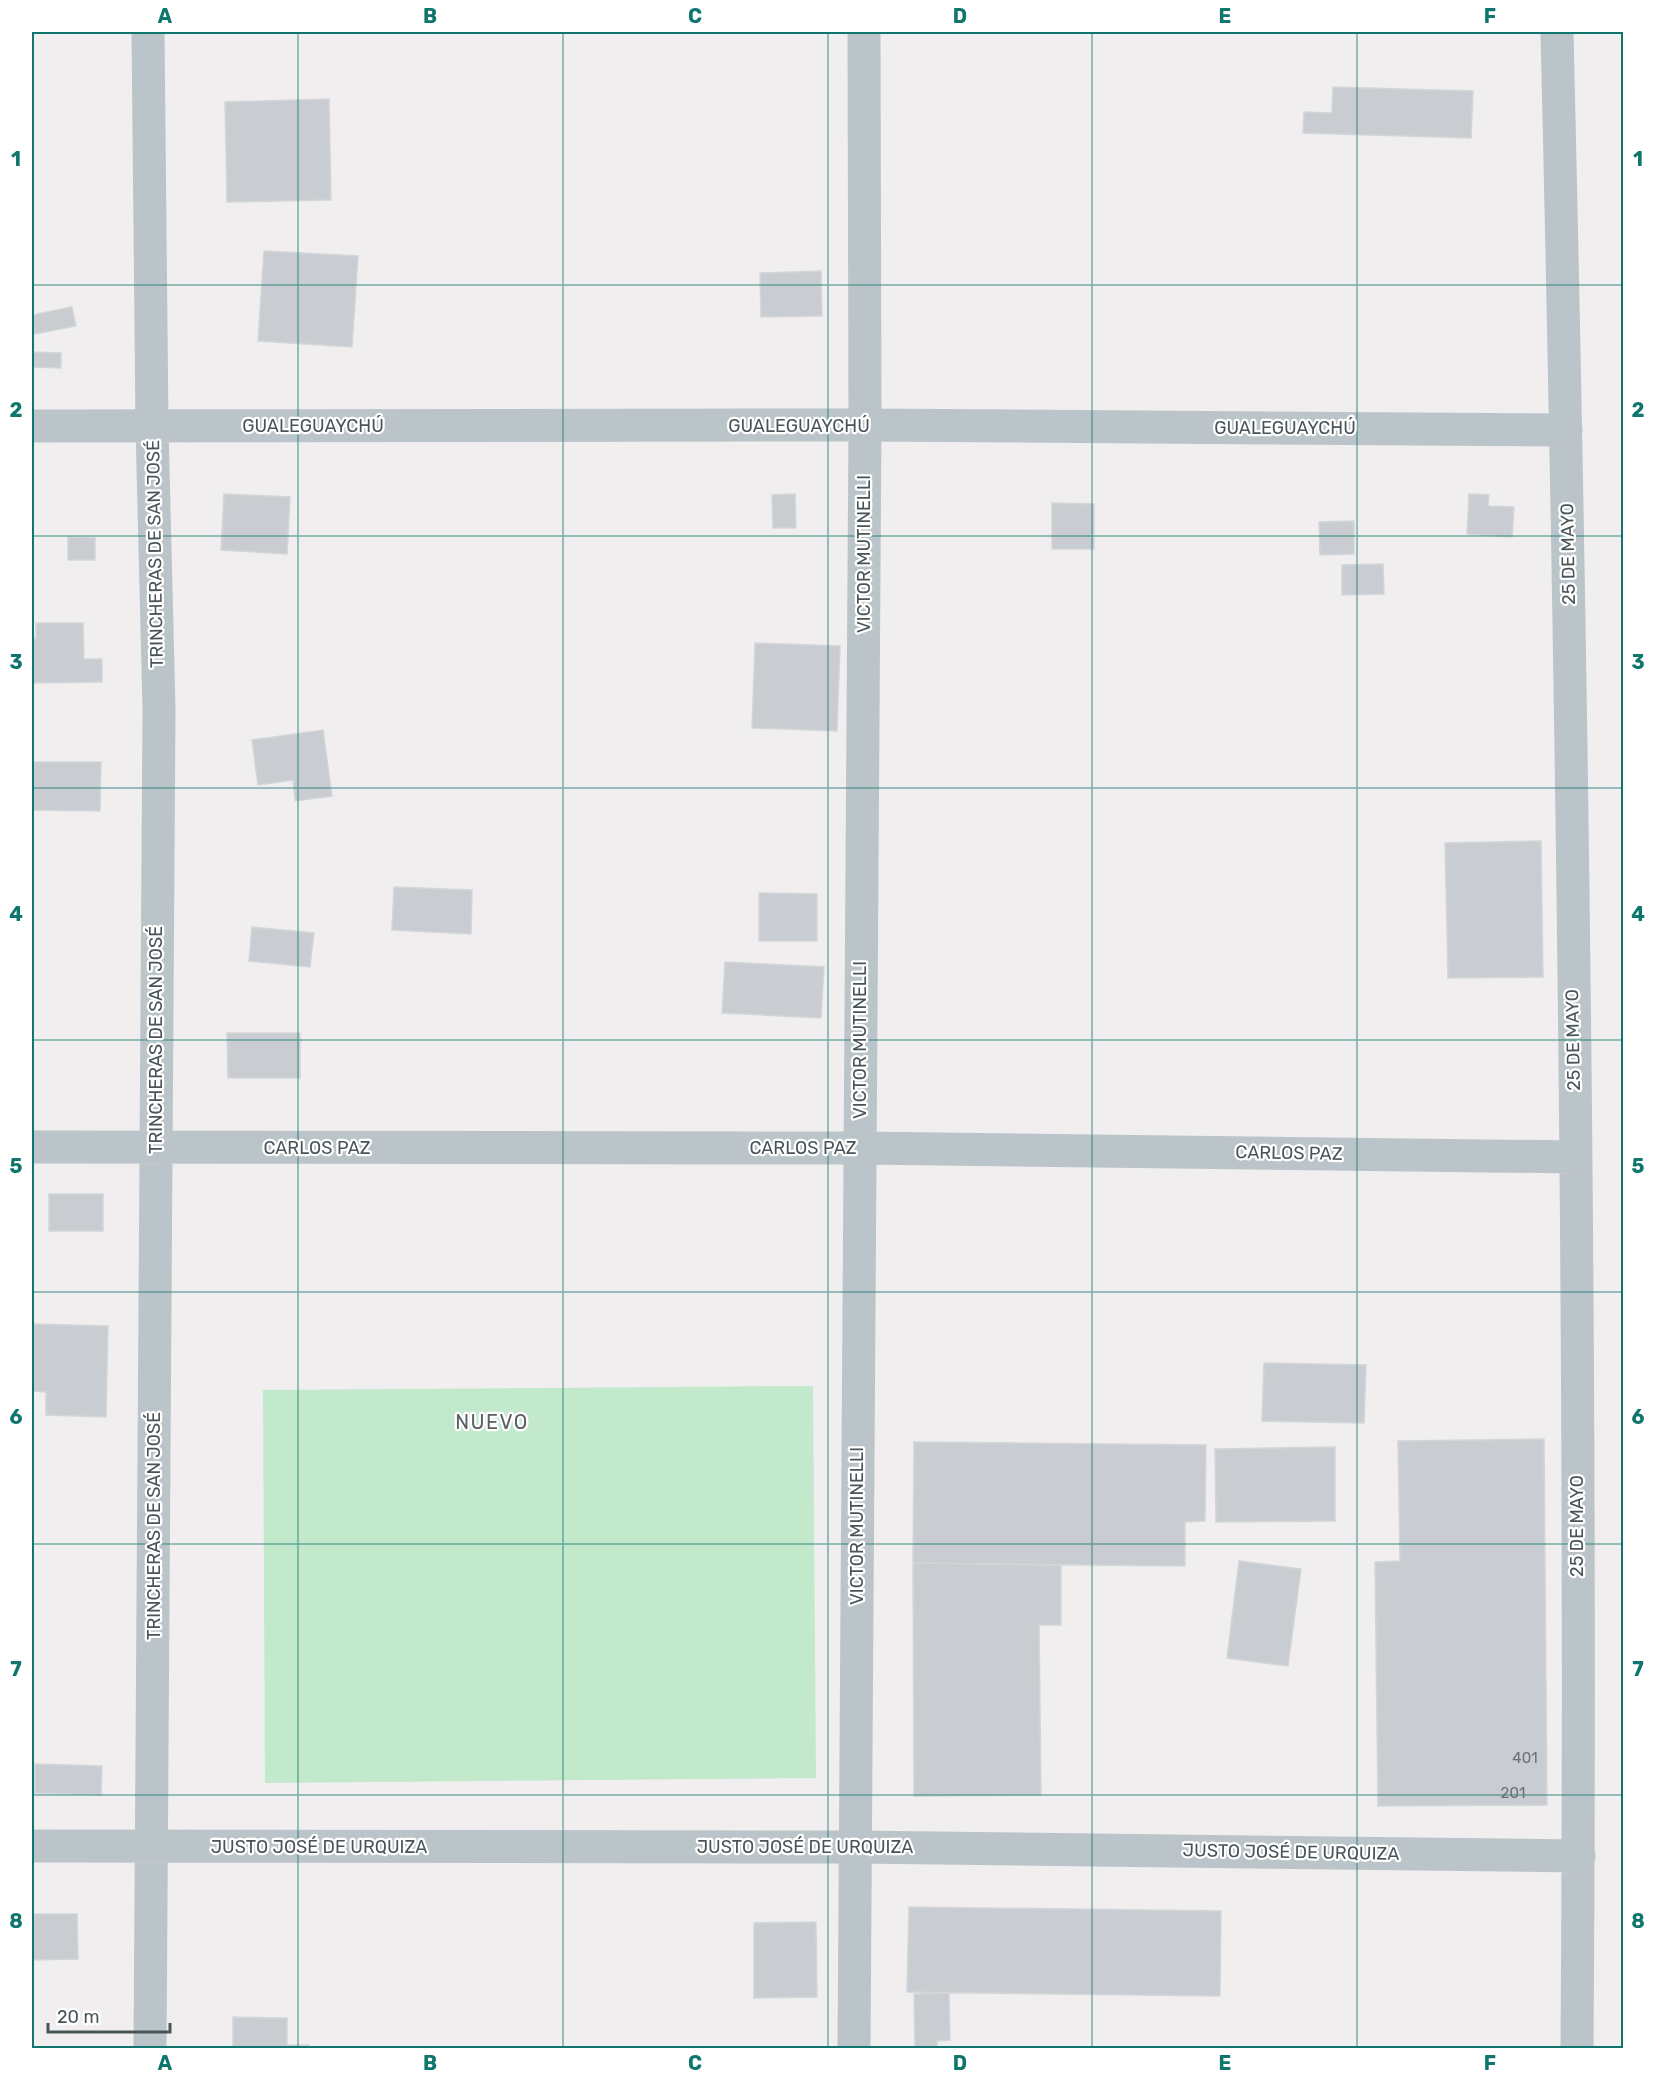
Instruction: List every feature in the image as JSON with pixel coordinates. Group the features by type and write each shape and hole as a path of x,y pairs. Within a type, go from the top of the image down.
{"street":[{"name":"TRINCHERAS DE SAN JOSÉ","path":"148,32 152,427 159,709 150,2049"},
{"name":"VICTOR MUTINELLI","path":"854,2049 865,425 864,32"},
{"name":"25 DE MAYO","path":"1557,32 1566,430 1575,1157 1577,2049"},
{"name":"GUALEGUAYCHÚ","path":"32,426 865,425 1566,430"},
{"name":"CARLOS PAZ","path":"32,1147 860,1148 1575,1157"},
{"name":"JUSTO JOSÉ DE URQUIZA","path":"32,1846 856,1847 1578,1856"}],"green space":[{"path":"813,1386 816,1778 265,1783 263,1390"}],"building":[{"path":"1333,87 1473,91 1471,138 1303,133 1304,112 1332,113"},
{"path":"329,99 331,200 227,202 225,102"},
{"path":"264,251 358,256 352,347 258,341"},
{"path":"821,271 822,316 761,317 760,273"},
{"path":"72,307 76,326 34,334 32,315"},
{"path":"32,352 61,353 61,368 32,367"},
{"path":"224,494 290,497 287,554 221,550"},
{"path":"795,494 796,528 773,528 772,495"},
{"path":"1469,494 1489,495 1488,506 1514,507 1512,537 1467,534"},
{"path":"1052,503 1094,504 1094,549 1052,549"},
{"path":"1354,521 1354,554 1320,555 1319,522"},
{"path":"68,537 95,538 95,560 68,560"},
{"path":"1383,564 1384,594 1342,595 1342,565"},
{"path":"36,623 83,623 84,659 102,659 102,682 32,683 32,639 36,639"},
{"path":"755,643 840,646 837,731 752,728"},
{"path":"323,730 332,796 295,801 293,780 258,785 252,740"},
{"path":"32,762 101,762 100,811 32,810"},
{"path":"1541,841 1543,977 1448,978 1445,843"},
{"path":"394,887 472,890 471,934 392,930"},
{"path":"759,893 817,894 817,941 759,941"},
{"path":"252,927 314,933 310,967 249,961"},
{"path":"725,962 824,967 821,1018 722,1013"},
{"path":"227,1033 300,1033 300,1078 228,1078"},
{"path":"49,1194 103,1194 103,1231 49,1231"},
{"path":"32,1324 108,1326 106,1417 46,1415 46,1392 32,1391"},
{"path":"1264,1363 1366,1365 1364,1423 1262,1421"},
{"path":"1544,1439 1547,1805 1378,1806 1375,1562 1400,1561 1398,1441"},
{"path":"914,1442 1206,1445 1205,1521 1185,1522 1185,1566 913,1563"},
{"path":"1335,1447 1335,1521 1216,1522 1215,1449"},
{"path":"1239,1561 1301,1569 1288,1666 1227,1658"},
{"path":"913,1563 1061,1565 1061,1625 1039,1625 1041,1795 914,1796"},
{"path":"35,1764 102,1766 101,1795 35,1793"},
{"path":"909,1907 1221,1911 1220,1996 907,1992"},
{"path":"32,1914 77,1914 78,1959 32,1960"},
{"path":"816,1922 817,1997 754,1998 754,1923"},
{"path":"949,1993 950,2040 937,2041 937,2048 915,2048 914,1994"},
{"path":"233,2017 287,2018 287,2045 309,2045 309,2048 233,2048"}],"district":[{"name":"NUEVO","path":"492,1422"}]}
